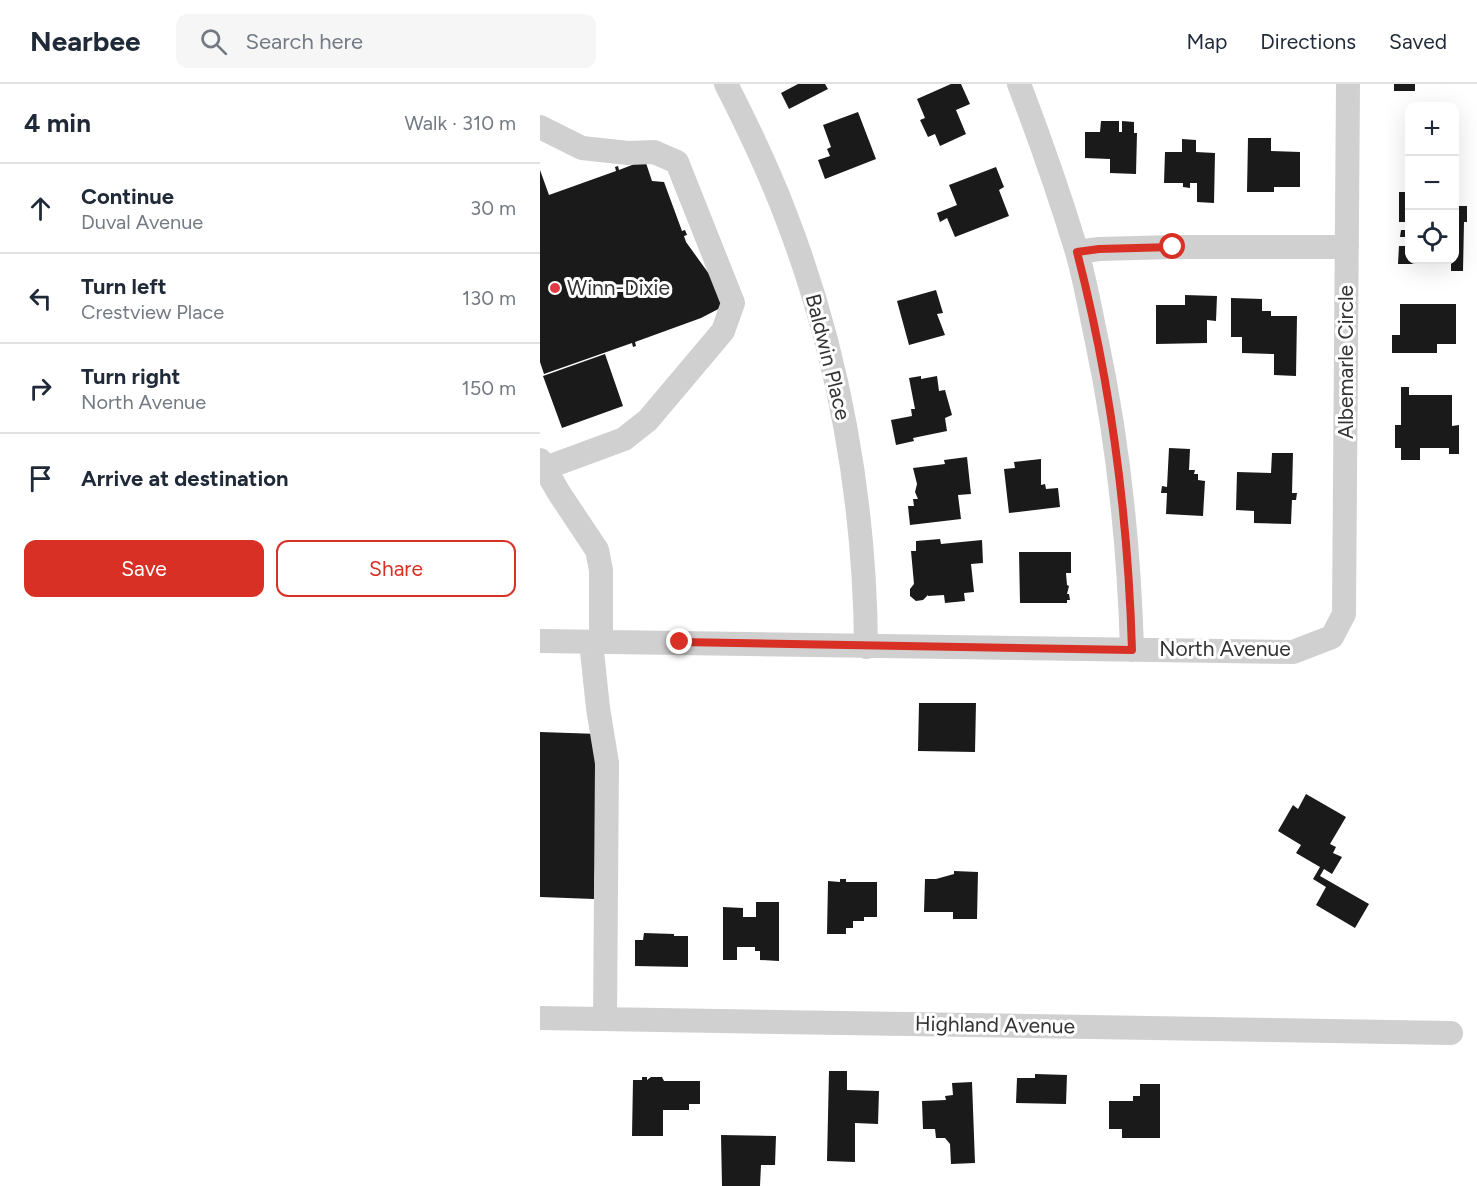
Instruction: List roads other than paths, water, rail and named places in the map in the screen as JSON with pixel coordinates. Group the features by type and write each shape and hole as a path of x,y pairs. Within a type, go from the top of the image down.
{"street":[{"name":"Baldwin Place","path":"726,84 757,146 786,216 813,293 834,374 846,432 859,523 866,603 866,647"},
{"path":"1019,84 1077,252 1108,394 1130,571 1132,650"},
{"name":"Albemarle Circle","path":"1332,637 1344,614 1348,84"},
{"path":"540,127 582,148 628,153 654,152 677,162 733,303 723,331 648,420 624,439 541,466 597,550 601,570 596,642 598,708 608,762 605,1019"},
{"path":"1077,252 1099,249 1173,247 1347,248"},
{"name":"North Avenue","path":"540,641 1293,652 1332,637"},
{"name":"Highland Avenue","path":"540,1018 1450,1033"}],"place":[{"name":"Winn-Dixie","path":"555,288"}]}
